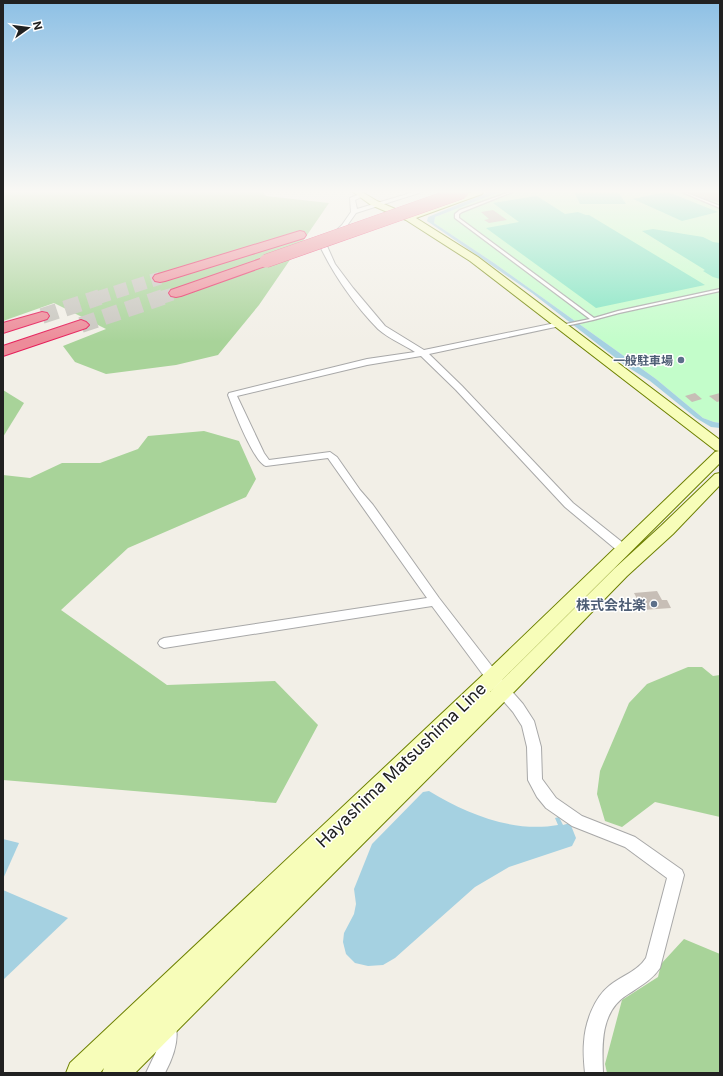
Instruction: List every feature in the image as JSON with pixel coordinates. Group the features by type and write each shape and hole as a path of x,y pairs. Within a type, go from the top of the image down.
{"highway":[{"path":"160,278 277,242"},
{"path":"176,293 319,242"},
{"path":"3,328 42,316"},
{"path":"3,351 81,325"}],"main road":[{"path":"446,242 474,260 564,324 720,447"},
{"name":"Hayashima Matsushima Line","path":"116,1073 169,1021 498,684 623,549 720,455"},
{"name":"Hayashima Matsushima Line","path":"80,1073 498,684 667,530 720,477"}],"street":[{"path":"325,242 323,247 332,264 350,290 382,328 423,353 460,388 569,505 623,549"},
{"path":"323,247 337,242"},
{"path":"564,324 423,353 367,362 232,395 259,454 266,463 330,455 356,492 369,507 435,601 518,708 529,725 534,747 535,780 551,803 577,821 630,842 676,875 654,962 648,971 614,994 600,1012 593,1041 594,1073"},
{"path":"164,644 435,601"},
{"path":"155,1073 165,1054 169,1021"}],"lane":[{"path":"490,242 593,319"},
{"path":"564,324 577,323 618,312 720,290"}],"green space":[{"path":"3,242 302,242 259,305 218,355 176,365 106,374 75,362 63,346 106,329 54,303 3,321"},
{"path":"463,242 720,242 720,423 703,418 656,379"},
{"path":"506,242 634,242 705,285 596,308"},
{"path":"660,242 720,243 720,279 703,271 705,270"},
{"path":"3,390 24,403 3,437"},
{"path":"204,431 239,441 256,479 246,497 128,548 61,610 167,685 275,681 318,725 276,803 3,780 3,475 30,478 62,463 100,463 138,449 148,436"},
{"path":"688,667 702,667 713,676 720,675 720,817 655,802 622,827 605,821 597,794 600,771 629,703 647,684"},
{"path":"684,939 720,954 720,1073 607,1073 605,1064 622,1000 658,977 661,964"}],"water":[{"path":"458,242 463,242 494,263 656,379 703,418 720,423 720,428 711,427 696,418 650,381 626,366 532,293"},
{"path":"429,791 475,814 507,824 541,827 558,825 555,818 559,817 563,825 570,823 576,838 572,846 509,867 475,887 395,958 383,965 368,966 355,963 346,954 343,942 344,933 354,914 356,904 354,889 372,844 423,792"},
{"path":"3,839 19,843 3,879"},
{"path":"3,890 68,918 3,980"}],"building":[{"path":"695,393 702,399 692,402 685,396"},
{"path":"720,393 720,401 717,402 709,396"},
{"name":"株式会社楽","path":"657,591 662,600 667,600 671,608 643,610 634,593"}],"tunnel":[{"path":"97,298 160,278"},
{"path":"161,298 176,293"},
{"path":"42,316 100,297"},
{"path":"81,325 161,298"}],"place":[{"name":"一般駐車場","path":"681,360"},
{"name":"株式会社楽","path":"654,604"}]}
